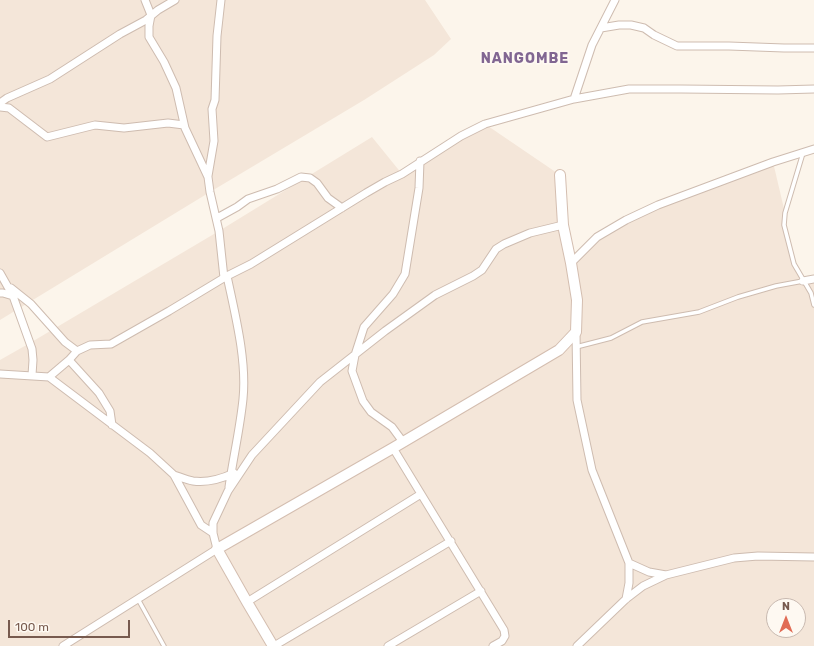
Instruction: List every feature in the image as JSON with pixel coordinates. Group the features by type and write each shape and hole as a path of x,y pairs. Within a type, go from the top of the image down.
{"street":[{"path":"145,0 151,15 148,26 149,37 164,62 176,88 184,125 208,176"},
{"path":"0,103 7,98 50,79 120,34 146,20 151,15 175,0"},
{"path":"574,99 592,45 615,0"},
{"path":"218,2 215,100 212,109 214,141 208,176 210,192 217,218 226,277 238,328 243,371 243,399 228,491"},
{"path":"601,28 619,24 631,24 644,28 654,35 677,46 814,48"},
{"path":"49,377 77,351 90,346 110,344 251,264 385,182 402,174 461,136 485,124 511,115 574,99 629,90 681,88 778,90 814,88"},
{"path":"7,98 9,108"},
{"path":"0,107 9,108 47,137 95,125 124,128 168,123 184,125"},
{"path":"572,263 597,237 626,220 658,205 773,162 814,149"},
{"path":"403,442 392,427 371,412 363,401 352,371 355,355 364,327 393,294 405,274 419,188 420,161"},
{"path":"560,175 563,225 572,263 577,300 577,400 592,470 629,564 629,583 626,599"},
{"path":"217,218 248,199 301,177 310,178 317,183 328,198 342,208"},
{"path":"451,541 274,646 247,602 218,549 213,533 213,523 228,491 242,468 252,455 320,382 385,331 435,296 482,270 496,249 530,233 563,225"},
{"path":"0,274 13,296 32,349 32,375"},
{"path":"803,281 814,279"},
{"path":"7,285 31,304 65,342 77,351"},
{"path":"0,293 13,296"},
{"path":"63,646 218,549 559,350 576,332"},
{"path":"69,360 99,393 110,411 112,425"},
{"path":"0,374 49,377 150,453 174,475 201,525 213,533"},
{"path":"393,448 504,630 505,636 493,646"},
{"path":"174,475 192,481 215,480 242,468"},
{"path":"247,602 421,494"},
{"path":"576,646 626,599 643,586 666,574 734,558 758,556 814,557"},
{"path":"629,564 649,572 666,574"},
{"path":"388,646 481,591"}],"lane":[{"path":"803,152 785,213 784,225 794,264 811,293 814,305"},
{"path":"576,347 611,338 642,322 699,312 738,297 776,286 803,281"},
{"path":"138,600 164,646"}],"shaded area":[{"path":"0,0 425,0 451,39 434,55 364,100 0,320"},
{"path":"485,124 560,175 571,263 597,237 626,220 773,162 785,213 784,225 794,264 803,281 814,279 814,646 0,646 0,360 219,231 372,137 402,174"}],"district":[{"name":"NANGOMBE","path":"525,59"}]}
